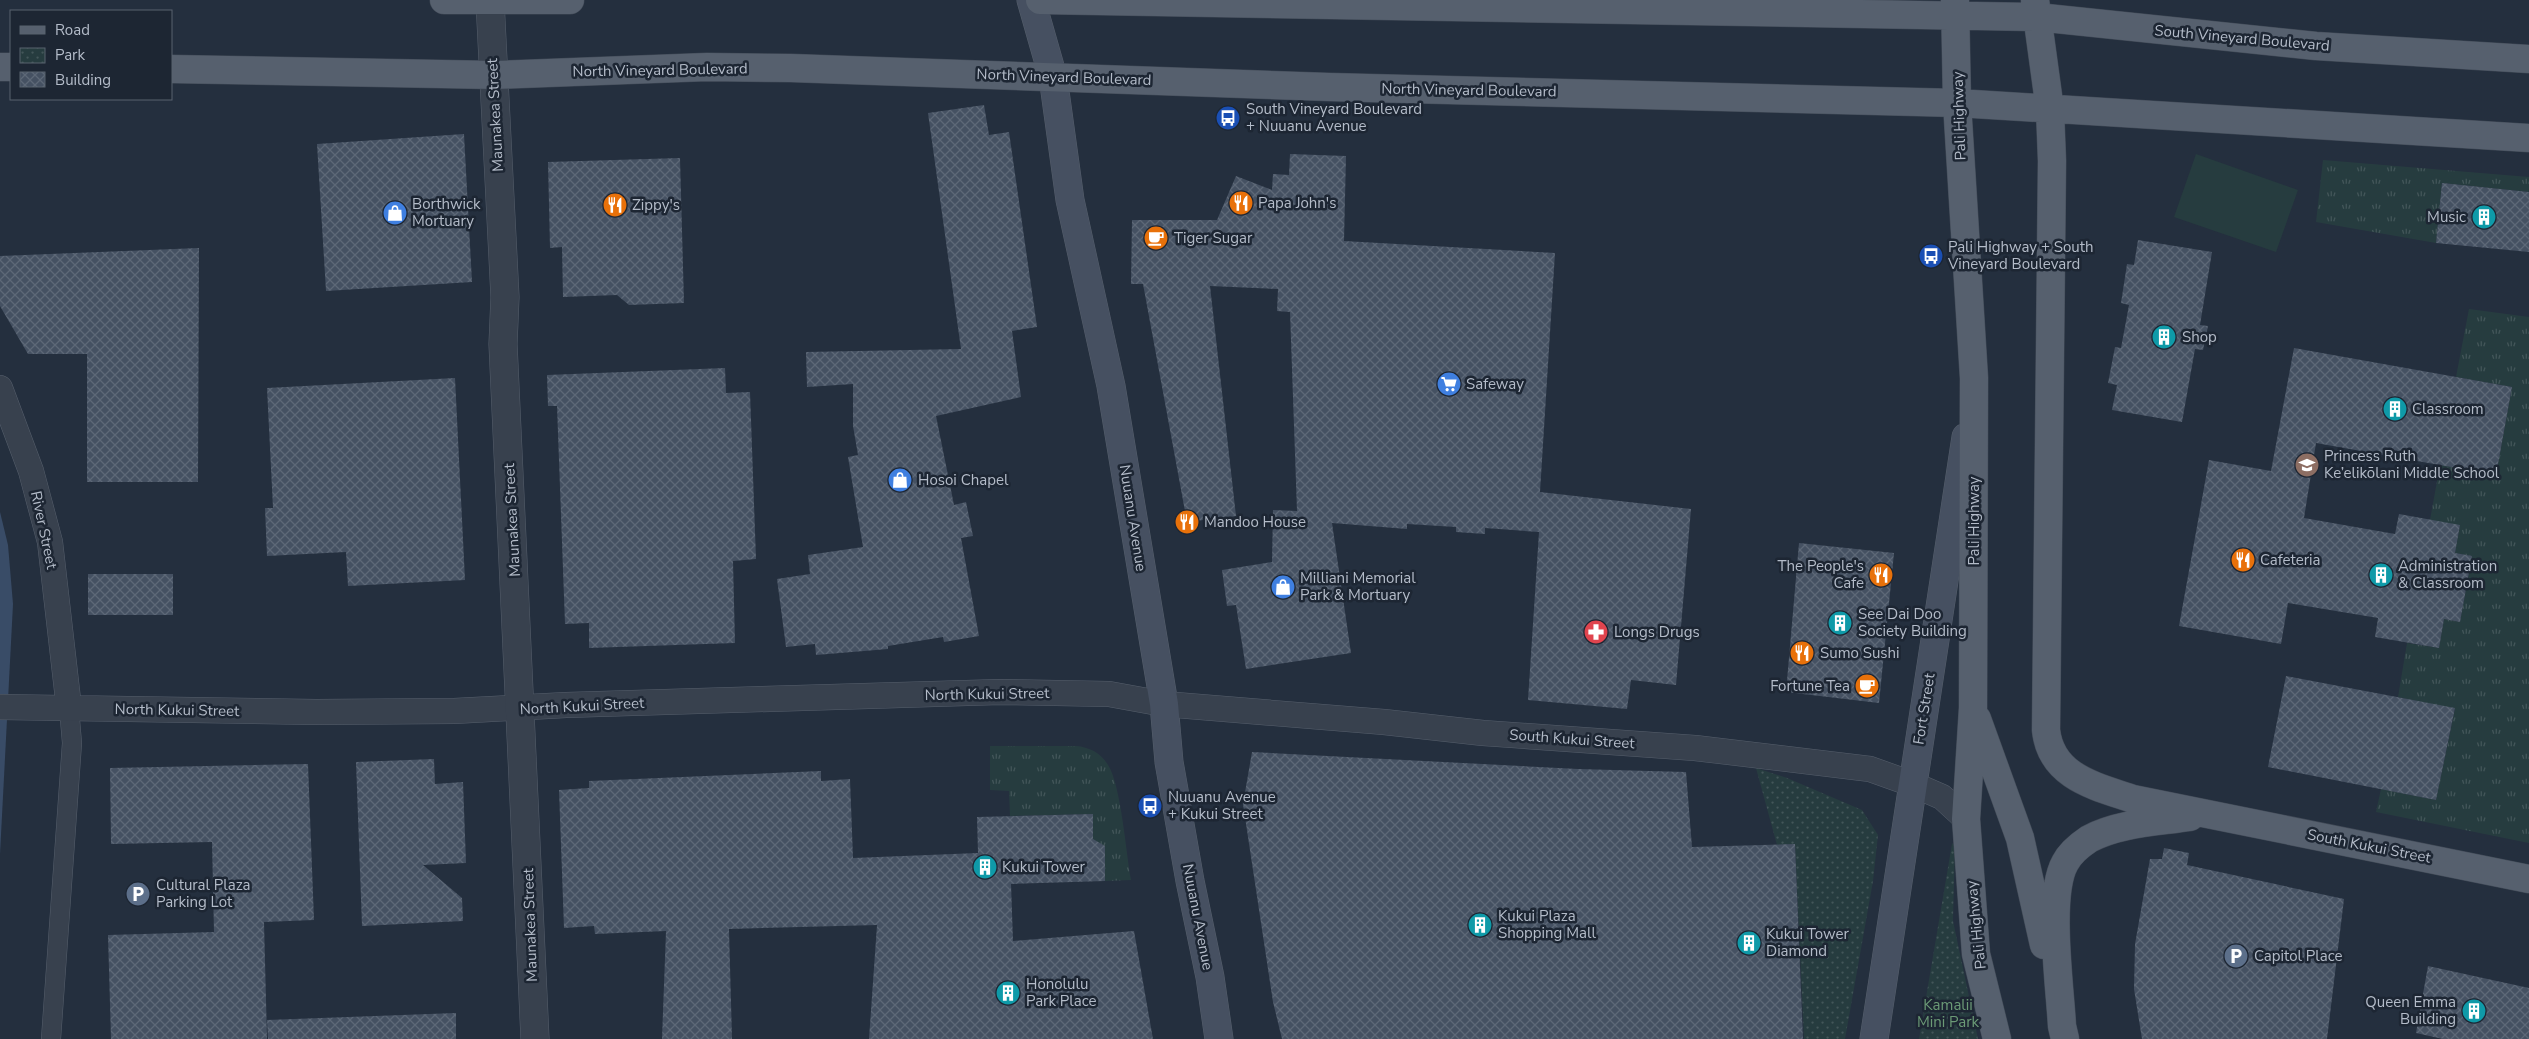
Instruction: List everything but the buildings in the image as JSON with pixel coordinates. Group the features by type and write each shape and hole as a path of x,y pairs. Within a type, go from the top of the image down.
{"main road":[{"path":"444,0 570,0"},
{"name":"Nuuanu Avenue","path":"1031,0 1053,76 1070,200 1111,386 1164,704 1169,762 1210,977 1219,1039"},
{"path":"1040,0 1893,15 1956,7"},
{"name":"South Vineyard Boulevard","path":"1956,7 2036,8 2316,46 2529,59"},
{"name":"Pali Highway","path":"1956,7 1957,104 1974,378 1973,708 1966,820 1976,954 1997,1039"},
{"path":"2036,8 2050,110 2052,161 2048,742 2052,754 2058,762 2087,783 2133,799 2208,814"},
{"name":"North Vineyard Boulevard","path":"172,69 494,75 707,67 1053,76 1329,87 1957,104"},
{"path":"1957,104 2529,138"},
{"name":"Fort Street","path":"1874,1039 1974,378"},
{"path":"1973,708 2020,838 2063,1033"},
{"path":"2063,1033 2056,904 2059,877 2065,863 2074,850 2090,839 2115,830 2208,814"},
{"name":"South Kukui Street","path":"2208,814 2529,879"}],"street":[{"name":"Maunakea Street","path":"490,1 505,296 503,344 535,1039"},
{"name":"River Street","path":"0,388 31,471 50,542 69,708"},
{"name":"North Kukui Street","path":"9,707 316,712 521,709 576,705 1000,692 1109,694 1164,704"},
{"name":"South Kukui Street","path":"1164,704 1384,722 1483,733 1694,748 1870,769 1942,797 1966,820"},
{"path":"51,1039 72,744 69,708"}],"green space":[{"path":"2196,154 2298,190 2276,252 2174,217"},
{"path":"2323,160 2529,177 2529,192 2442,183 2436,243 2316,222"},
{"path":"2469,309 2529,317 2529,843 2376,812 2381,789 2436,800 2455,709 2398,697 2407,643 2439,648 2444,619 2460,622 2472,556 2455,553 2460,526 2430,520 2440,465 2496,475 2512,387 2456,377"},
{"path":"990,746 1076,746 1090,749 1102,757 1113,775 1131,880 1105,881 1105,848 1093,842 1093,814 1010,816 1009,791 990,790"},
{"path":"1756,768 1787,778 1862,810 1878,835 1873,881 1845,1039 1804,1039 1795,844 1777,845"},
{"name":"Kamalii Mini Park","path":"1955,843 1953,921 1978,1039 1919,1039 1952,844"}],"water":[{"path":"0,512 8,545 13,604 0,854"}],"place":[{"name":"South Vineyard Boulevard + Nuuanu Avenue","path":"1228,118"},
{"name":"Papa John's","path":"1241,203"},
{"name":"Zippy's","path":"615,205"},
{"name":"Borthwick Mortuary","path":"395,213"},
{"name":"Music","path":"2484,217"},
{"name":"Tiger Sugar","path":"1156,238"},
{"name":"Pali Highway + South Vineyard Boulevard","path":"1931,256"},
{"name":"Shop","path":"2164,337"},
{"name":"Safeway","path":"1449,384"},
{"name":"Classroom","path":"2395,409"},
{"name":"Princess Ruth Ke’elikōlani Middle School","path":"2307,465"},
{"name":"Hosoi Chapel","path":"900,480"},
{"name":"Mandoo House","path":"1187,522"},
{"name":"Cafeteria","path":"2243,560"},
{"name":"The People's Cafe","path":"1881,575"},
{"name":"Administration & Classroom","path":"2381,575"},
{"name":"Milliani Memorial Park & Mortuary","path":"1283,587"},
{"name":"See Dai Doo Society Building","path":"1840,623"},
{"name":"Longs Drugs","path":"1596,632"},
{"name":"Sumo Sushi","path":"1802,653"},
{"name":"Fortune Tea","path":"1867,686"},
{"name":"Nuuanu Avenue + Kukui Street","path":"1150,806"},
{"name":"Kukui Tower","path":"985,867"},
{"name":"Cultural Plaza Parking Lot","path":"138,894"},
{"name":"Kukui Plaza Shopping Mall","path":"1480,925"},
{"name":"Kukui Tower Diamond","path":"1749,943"},
{"name":"Capitol Place","path":"2236,956"},
{"name":"Honolulu Park Place","path":"1008,993"},
{"name":"Queen Emma Building","path":"2474,1011"}]}
